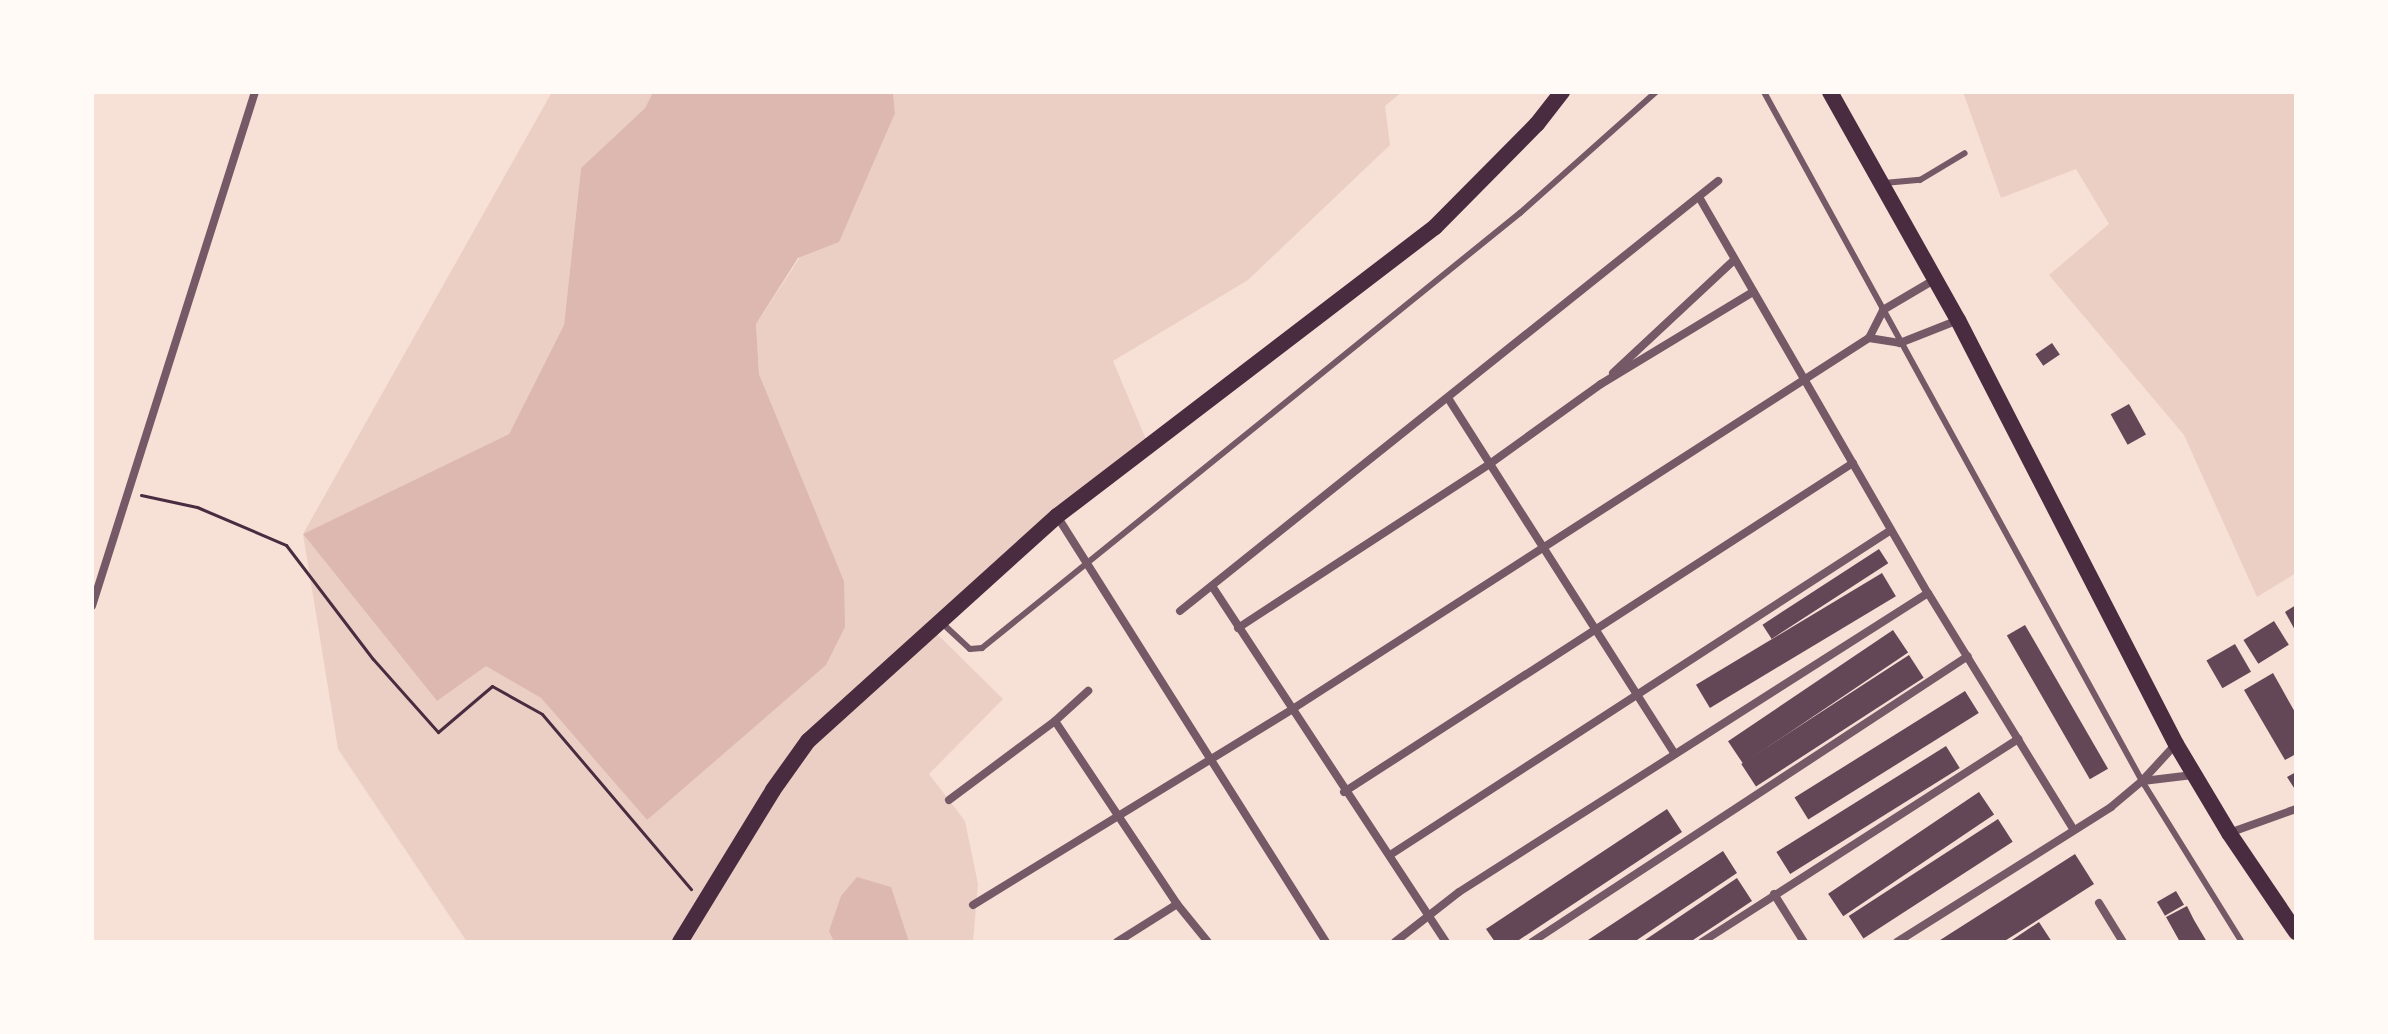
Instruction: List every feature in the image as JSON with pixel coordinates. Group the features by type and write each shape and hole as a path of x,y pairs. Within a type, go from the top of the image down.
{"main road":[{"path":"680,942 773,790 808,741 1057,516 1435,227 1537,124 1562,92"},
{"path":"1830,92 1958,320 2193,775 2296,932"}],"street":[{"path":"92,606 255,92"},
{"path":"1180,611 1718,181"},
{"path":"1699,197 1928,593 2073,829"},
{"path":"1601,384 1734,260"},
{"path":"973,905 1291,710 1869,338 1883,310 1934,280"},
{"path":"1238,628 1491,463 1601,384 1753,292"},
{"path":"1869,338 1900,343 1958,320"},
{"path":"1448,398 1675,754"},
{"path":"1344,792 1853,463"},
{"path":"1057,516 1089,562 1326,942"},
{"path":"1390,855 1891,530"},
{"path":"1212,586 1344,792 1390,855 1446,942"},
{"path":"1395,942 1459,892 1928,593"},
{"path":"1532,942 1968,656"},
{"path":"949,800 1055,721 1088,691"},
{"path":"1055,721 1177,904 1208,942"},
{"path":"1702,942 2018,739"},
{"path":"1897,942 2111,807 2142,781 2176,744"},
{"path":"2142,781 2193,775"},
{"path":"2229,833 2296,809"},
{"path":"1774,894 1804,942"},
{"path":"2099,903 2118,940"},
{"path":"1117,942 1177,904"}],"lane":[{"path":"940,620 970,649 982,648 1520,213 1656,92"},
{"path":"1764,92 2142,781 2242,942"},
{"path":"1883,183 1920,180 1965,153"}],"path":[{"path":"128,493 197,507 286,545 373,659 438,732 492,686 542,714 704,904"}],"shaded area":[{"path":"552,92 653,92 645,108 581,168 564,325 509,434 303,534"},
{"path":"653,92 893,92 895,113 839,242 798,258 756,324 759,374 844,581 845,627 826,665 647,820 541,698 486,666 437,701 303,534 509,434 564,325 581,168 645,108"},
{"path":"893,92 1402,92 1385,106 1390,145 1248,280 1113,361 1148,444 926,623 1003,699 929,774 965,821 978,884 973,942 467,942 338,749 303,534 437,701 486,665 541,698 647,820 844,581 759,374 756,324 895,113"},
{"path":"1963,92 2296,92 2296,573 2257,597 2184,435 2049,275 2109,224 2076,169 2001,198"},
{"path":"857,877 891,887 909,942 834,942 829,931 841,896"}],"building":[{"path":"2052,343 2060,355 2043,366 2035,354"},
{"path":"2129,404 2146,435 2128,445 2111,414"},
{"path":"1879,549 1888,563 1772,639 1762,625"},
{"path":"1882,573 1896,596 1710,708 1696,685"},
{"path":"2296,605 2296,632 2285,612"},
{"path":"2274,621 2289,645 2258,664 2243,640"},
{"path":"2025,625 2108,769 2090,779 2007,636"},
{"path":"1893,630 1908,652 1743,764 1728,741"},
{"path":"2235,644 2251,672 2222,688 2206,660"},
{"path":"1909,655 1924,678 1756,787 1741,764"},
{"path":"2273,673 2296,714 2296,754 2285,760 2244,690"},
{"path":"1965,691 1979,713 1808,820 1795,798"},
{"path":"1946,746 1960,768 1790,874 1776,852"},
{"path":"2296,772 2296,791 2287,777"},
{"path":"1979,792 1994,814 1843,916 1828,894"},
{"path":"1667,809 1682,832 1516,942 1495,942 1486,929"},
{"path":"1998,819 2013,842 1863,939 1849,916"},
{"path":"1723,851 1737,873 1634,942 1585,942"},
{"path":"2075,854 2094,884 2019,932 2003,942 1937,942"},
{"path":"1737,878 1752,901 1690,942 1642,942"},
{"path":"2176,891 2184,905 2165,916 2157,902"},
{"path":"2187,906 2207,942 2180,942 2166,917"},
{"path":"2039,922 2052,942 2009,942"}]}
